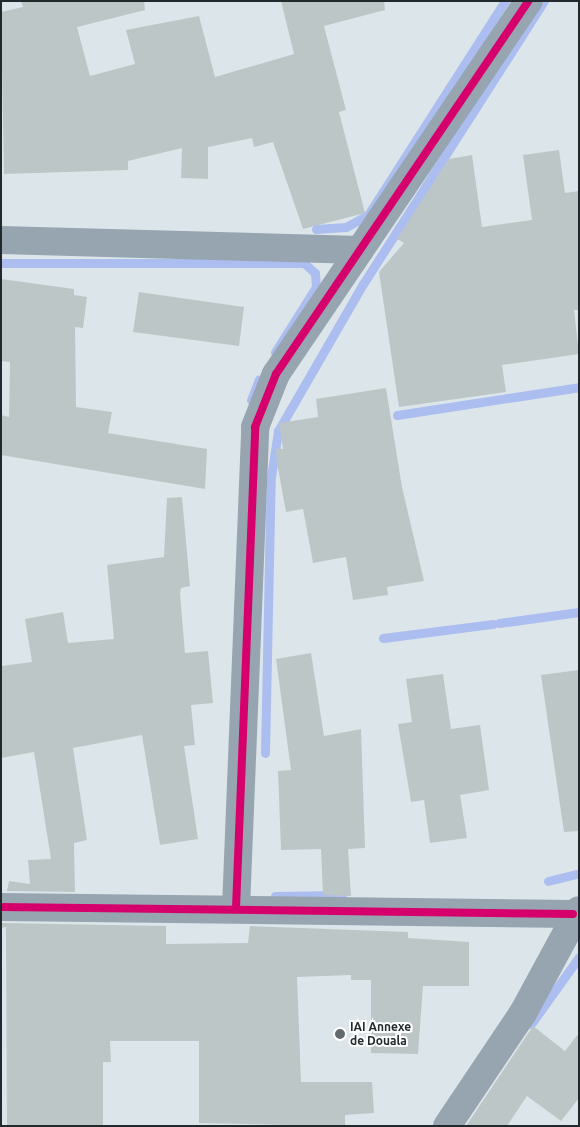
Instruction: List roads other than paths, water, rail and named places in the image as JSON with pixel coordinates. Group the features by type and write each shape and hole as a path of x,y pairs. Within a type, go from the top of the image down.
{"street":[{"path":"236,908 255,427 276,374 529,1"},
{"path":"1,240 360,250"},
{"path":"1,907 576,912 558,952 524,1013 447,1126"}],"waterway":[{"path":"316,229 346,227 368,215 505,1"},
{"path":"265,753 271,477 278,431 363,284 544,1"},
{"path":"1,263 304,263 315,273 316,287 275,352"},
{"path":"251,400 259,379"},
{"path":"397,415 579,387"},
{"path":"499,623 579,612"},
{"path":"383,638 493,624"},
{"path":"548,881 579,873"},
{"path":"275,896 342,895"},
{"path":"531,1024 579,957"}],"place":[{"name":"IAI Annexe de Douala","path":"340,1034"}]}
